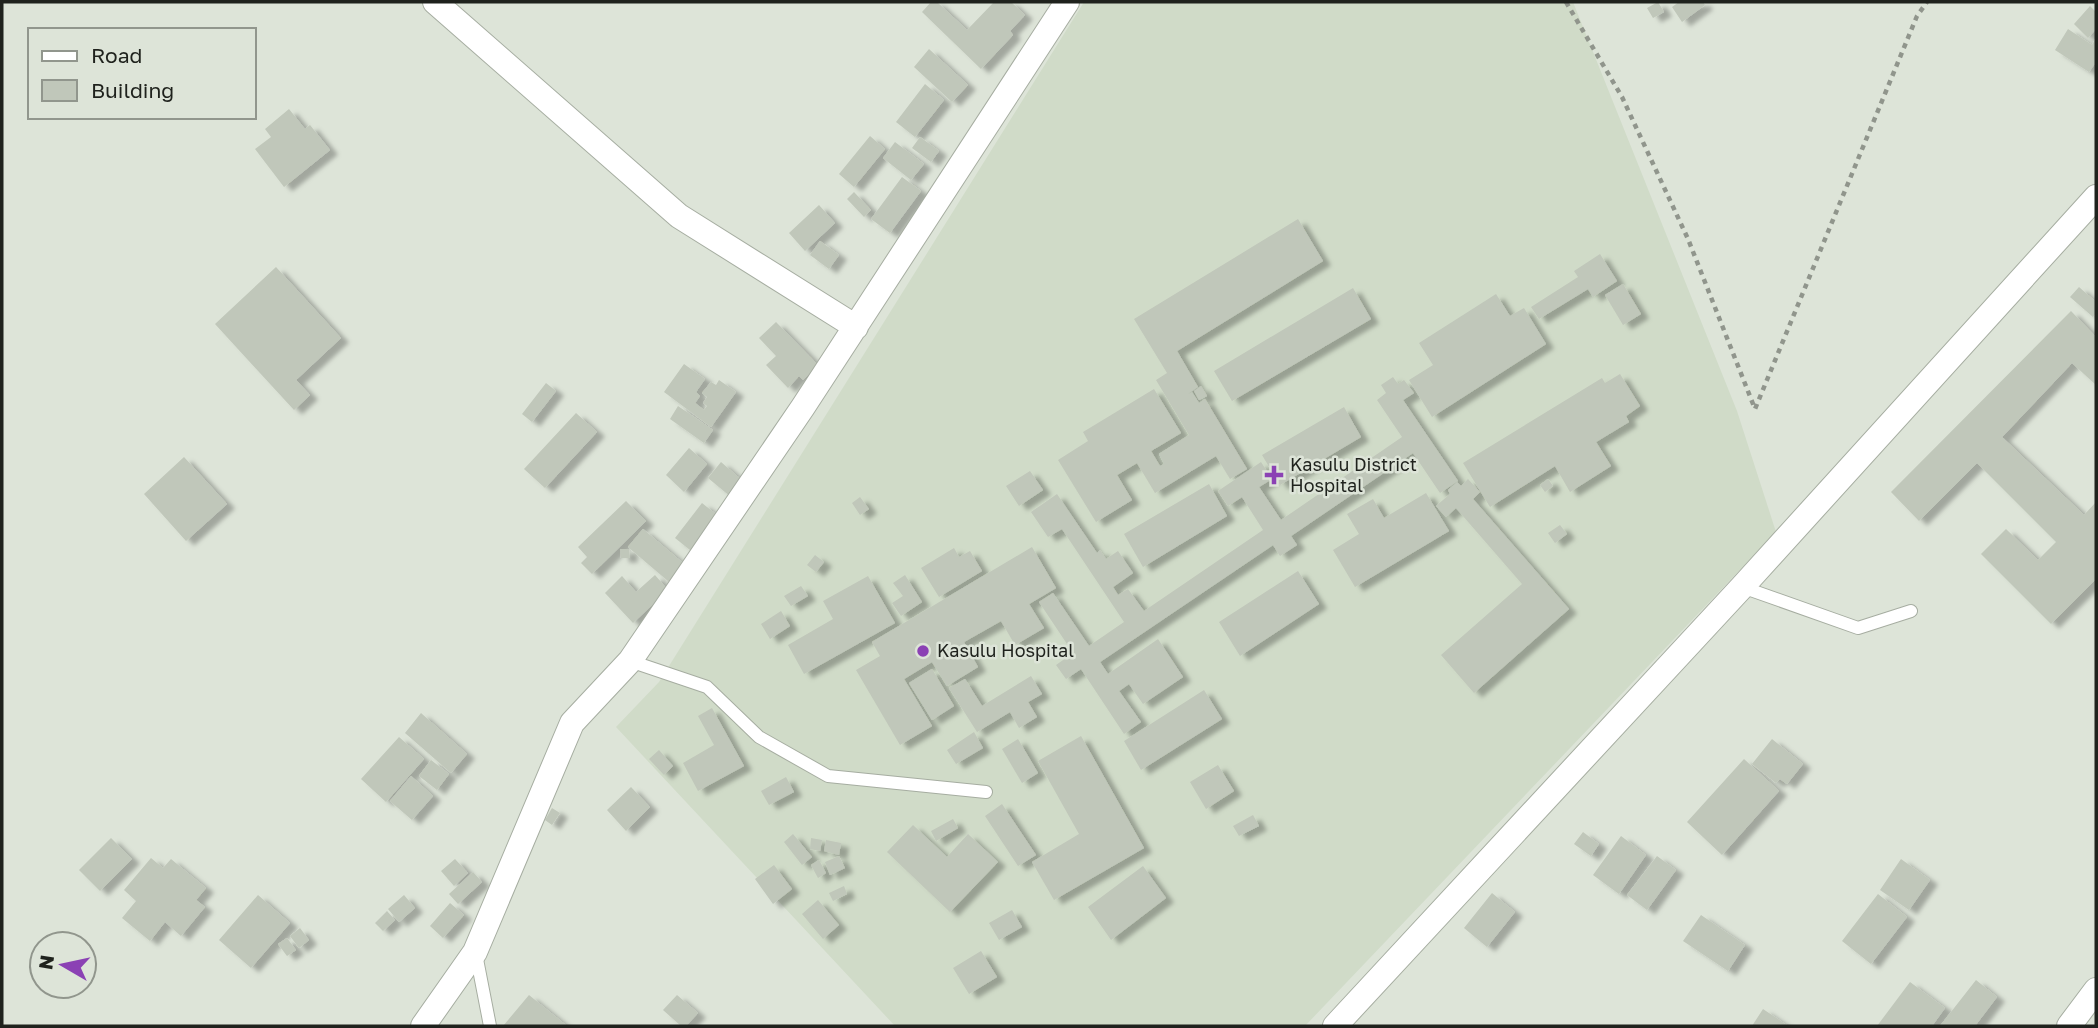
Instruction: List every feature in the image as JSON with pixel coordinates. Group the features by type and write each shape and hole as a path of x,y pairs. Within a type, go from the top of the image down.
{"street":[{"path":"435,2 679,216 856,327"},
{"path":"423,1026 475,952 572,723 630,661 856,327 1067,2"},
{"path":"1335,1026 1742,587 2096,197"},
{"path":"2069,1026 2096,989"}],"lane":[{"path":"1742,587 1858,628 1911,611"},
{"path":"630,661 707,687 759,737 828,776 986,792"},
{"path":"475,952 490,1026"}],"path":[{"path":"1566,2 1622,97 1688,239 1755,409 1917,16 1927,2"}],"shaded area":[{"name":"Kasulu District Hospital","path":"1084,2 1573,2 1737,411 1776,532 1305,1026 895,1026 616,727 659,682"}],"building":[{"path":"931,2 937,2 967,30 994,2 1011,2 1025,15 1010,31 1013,35 981,69 922,12"},
{"path":"1658,2 1664,12 1653,18 1647,8"},
{"path":"1679,2 1703,2 1705,5 1682,22 1672,7"},
{"path":"2090,6 2096,12 2096,29 2088,38 2074,24"},
{"path":"2068,29 2092,45 2096,38 2096,62 2089,72 2055,50"},
{"path":"929,49 968,85 952,102 914,67"},
{"path":"925,84 944,100 915,137 896,122"},
{"path":"289,109 305,129 310,125 330,150 284,187 255,149 271,137 265,129"},
{"path":"870,136 885,149 854,187 839,174"},
{"path":"920,137 939,151 931,162 912,148"},
{"path":"895,142 924,164 911,180 883,158"},
{"path":"902,177 921,191 890,233 871,219"},
{"path":"854,192 871,210 864,217 847,199"},
{"path":"819,205 835,223 805,251 789,233"},
{"path":"1298,219 1323,261 1177,351 1198,387 1188,394 1192,392 1199,403 1205,399 1247,469 1230,479 1216,456 1155,493 1137,463 1117,475 1132,500 1096,522 1058,460 1088,441 1083,432 1154,389 1181,433 1151,451 1160,466 1164,464 1159,454 1189,435 1156,380 1167,373 1134,319"},
{"path":"820,241 839,255 829,269 810,255"},
{"path":"1600,254 1617,281 1593,297 1588,289 1539,319 1531,307 1578,277 1574,271"},
{"path":"276,267 341,338 296,380 310,395 294,410 215,324"},
{"path":"1623,284 1641,314 1623,325 1605,295"},
{"path":"2079,287 2096,302 2096,313 2093,317 2070,297"},
{"path":"1353,288 1371,319 1232,401 1214,371"},
{"path":"1496,294 1510,316 1524,308 1546,344 1432,417 1409,380 1433,365 1419,343"},
{"path":"2071,311 2096,337 2096,385 2072,363 2002,437 2084,515 2096,502 2096,579 2051,624 1981,554 2006,529 2038,560 2056,542 1977,463 1919,521 1891,492"},
{"path":"776,322 818,365 803,380 799,376 788,388 766,365 776,356 759,338"},
{"path":"684,364 705,379 696,392 700,396 695,403 704,410 707,406 703,403 707,397 702,393 711,382 716,385 719,380 736,392 711,427 664,392"},
{"path":"1620,374 1640,406 1626,416 1629,422 1596,442 1611,466 1570,492 1555,466 1490,507 1463,463 1602,378 1605,383"},
{"path":"1393,377 1398,384 1404,380 1414,393 1403,400 1458,481 1440,493 1413,453 1291,536 1297,545 1280,556 1273,545 1100,662 1108,674 1158,639 1183,677 1143,704 1129,684 1119,691 1141,722 1124,734 1081,669 1066,679 1056,665 1073,653 1039,602 1053,593 1089,646 1124,622 1062,529 1048,537 1031,512 1057,494 1097,553 1100,550 1106,559 1118,551 1133,573 1113,587 1118,595 1128,589 1144,611 1263,530 1242,497 1228,506 1218,491 1261,462 1272,479 1259,487 1281,520 1402,437 1377,400 1386,393 1381,385"},
{"path":"546,383 556,391 532,422 522,414"},
{"path":"1201,386 1207,396 1199,400 1194,391"},
{"path":"678,406 713,430 704,443 670,419"},
{"path":"1344,407 1361,437 1280,485 1262,455"},
{"path":"576,413 597,432 545,488 524,469"},
{"path":"689,448 707,464 684,492 666,475"},
{"path":"184,457 227,504 186,541 144,494"},
{"path":"721,462 744,482 731,497 708,478"},
{"path":"1030,471 1043,490 1019,506 1006,486"},
{"path":"1468,479 1480,492 1473,499 1569,609 1474,693 1441,655 1522,584 1456,508 1446,517 1436,506 1450,494 1448,490 1457,482 1461,486"},
{"path":"1548,479 1553,486 1545,492 1540,485"},
{"path":"1209,484 1227,516 1143,567 1124,534"},
{"path":"1426,493 1449,531 1355,587 1333,550 1359,534 1347,514 1373,499 1384,518"},
{"path":"860,497 869,509 860,515 852,503"},
{"path":"626,501 646,521 592,574 581,563 587,557 578,547"},
{"path":"702,503 722,519 695,554 675,538"},
{"path":"1560,525 1567,534 1555,543 1548,533"},
{"path":"643,529 690,569 675,587 628,547"},
{"name":"Kasulu Hospital","path":"1032,547 1056,588 1029,604 1044,628 1015,645 1001,621 964,642 978,667 947,686 932,662 904,679 932,726 900,745 856,670 880,656 872,642"},
{"path":"954,548 959,557 970,551 982,571 939,597 921,568"},
{"path":"620,549 629,549 630,558 621,558"},
{"path":"815,555 824,562 816,572 807,565"},
{"path":"1298,571 1319,604 1240,656 1219,622"},
{"path":"655,575 668,590 633,623 605,593 622,576 636,592"},
{"path":"905,575 922,602 901,616 892,603 903,596 893,583"},
{"path":"868,576 895,623 804,674 788,645 833,619 823,601"},
{"path":"801,586 808,596 791,606 784,596"},
{"path":"781,611 790,626 770,639 761,624"},
{"path":"932,669 954,706 932,720 909,683"},
{"path":"1031,676 1042,694 1028,702 1037,717 1019,728 1010,712 977,732 949,688 965,679 982,706"},
{"path":"1204,690 1222,719 1141,770 1124,741"},
{"path":"712,708 744,766 698,791 683,763 714,745 698,716"},
{"path":"421,713 467,754 451,773 405,733"},
{"path":"974,732 983,748 956,764 947,750"},
{"path":"1081,736 1144,848 1054,900 1032,862 1079,834 1038,761"},
{"path":"399,737 424,759 386,802 361,779"},
{"path":"1018,739 1038,773 1022,783 1002,749"},
{"path":"1772,739 1803,764 1787,784 1780,779 1776,783 1752,764"},
{"path":"659,750 673,766 664,775 649,759"},
{"path":"1744,759 1779,791 1722,855 1687,822"},
{"path":"431,760 449,774 437,790 419,776"},
{"path":"1218,765 1234,791 1206,809 1190,782"},
{"path":"411,776 433,796 412,820 390,801"},
{"path":"786,777 794,792 769,805 761,791"},
{"path":"631,787 650,807 626,831 607,810"},
{"path":"1002,804 1036,855 1018,866 985,816"},
{"path":"552,808 560,813 552,825 545,820"},
{"path":"1253,815 1259,826 1239,836 1233,826"},
{"path":"953,819 958,828 936,841 931,831"},
{"path":"913,825 947,857 968,834 998,862 950,912 887,852"},
{"path":"1583,832 1599,844 1591,856 1574,844"},
{"path":"793,834 812,857 802,865 784,842"},
{"path":"1621,836 1646,855 1619,894 1593,875"},
{"path":"111,838 132,859 100,891 79,870"},
{"path":"811,838 822,840 820,851 810,849"},
{"path":"826,840 841,843 839,855 824,851"},
{"path":"839,856 845,868 830,875 825,862"},
{"path":"1657,856 1676,870 1647,910 1627,895"},
{"path":"151,858 163,868 171,859 206,888 196,900 205,907 181,936 165,922 150,941 122,918 136,901 124,890"},
{"path":"455,859 468,873 454,886 441,871"},
{"path":"1901,859 1930,880 1909,910 1880,890"},
{"path":"819,860 826,873 818,878 811,865"},
{"path":"774,865 792,889 773,904 755,879"},
{"path":"1143,866 1166,898 1111,940 1088,907"},
{"path":"473,872 482,882 458,904 449,894"},
{"path":"844,886 847,894 833,901 829,893"},
{"path":"1492,893 1515,912 1487,947 1464,928"},
{"path":"1878,894 1907,917 1871,964 1842,941"},
{"path":"258,895 290,923 251,968 219,940"},
{"path":"404,895 415,908 399,922 388,909"},
{"path":"818,900 839,925 823,939 802,914"},
{"path":"450,903 464,915 443,938 430,926"},
{"path":"1012,910 1022,927 999,940 989,923"},
{"path":"387,911 395,920 383,931 375,923"},
{"path":"1701,915 1745,945 1728,971 1683,941"},
{"path":"300,928 309,940 299,948 290,936"},
{"path":"287,938 296,950 287,956 278,944"},
{"path":"981,951 997,977 969,994 953,968"},
{"path":"1976,980 1997,997 1975,1026 1940,1026"},
{"path":"1910,982 1945,1008 1932,1026 1877,1026"},
{"path":"529,995 567,1026 503,1026"},
{"path":"677,995 698,1013 686,1026 681,1026 663,1010"},
{"path":"1763,1009 1788,1026 1752,1026"}],"place":[{"name":"Kasulu District Hospital","path":"1274,475"},
{"name":"Kasulu Hospital","path":"923,651"}]}
